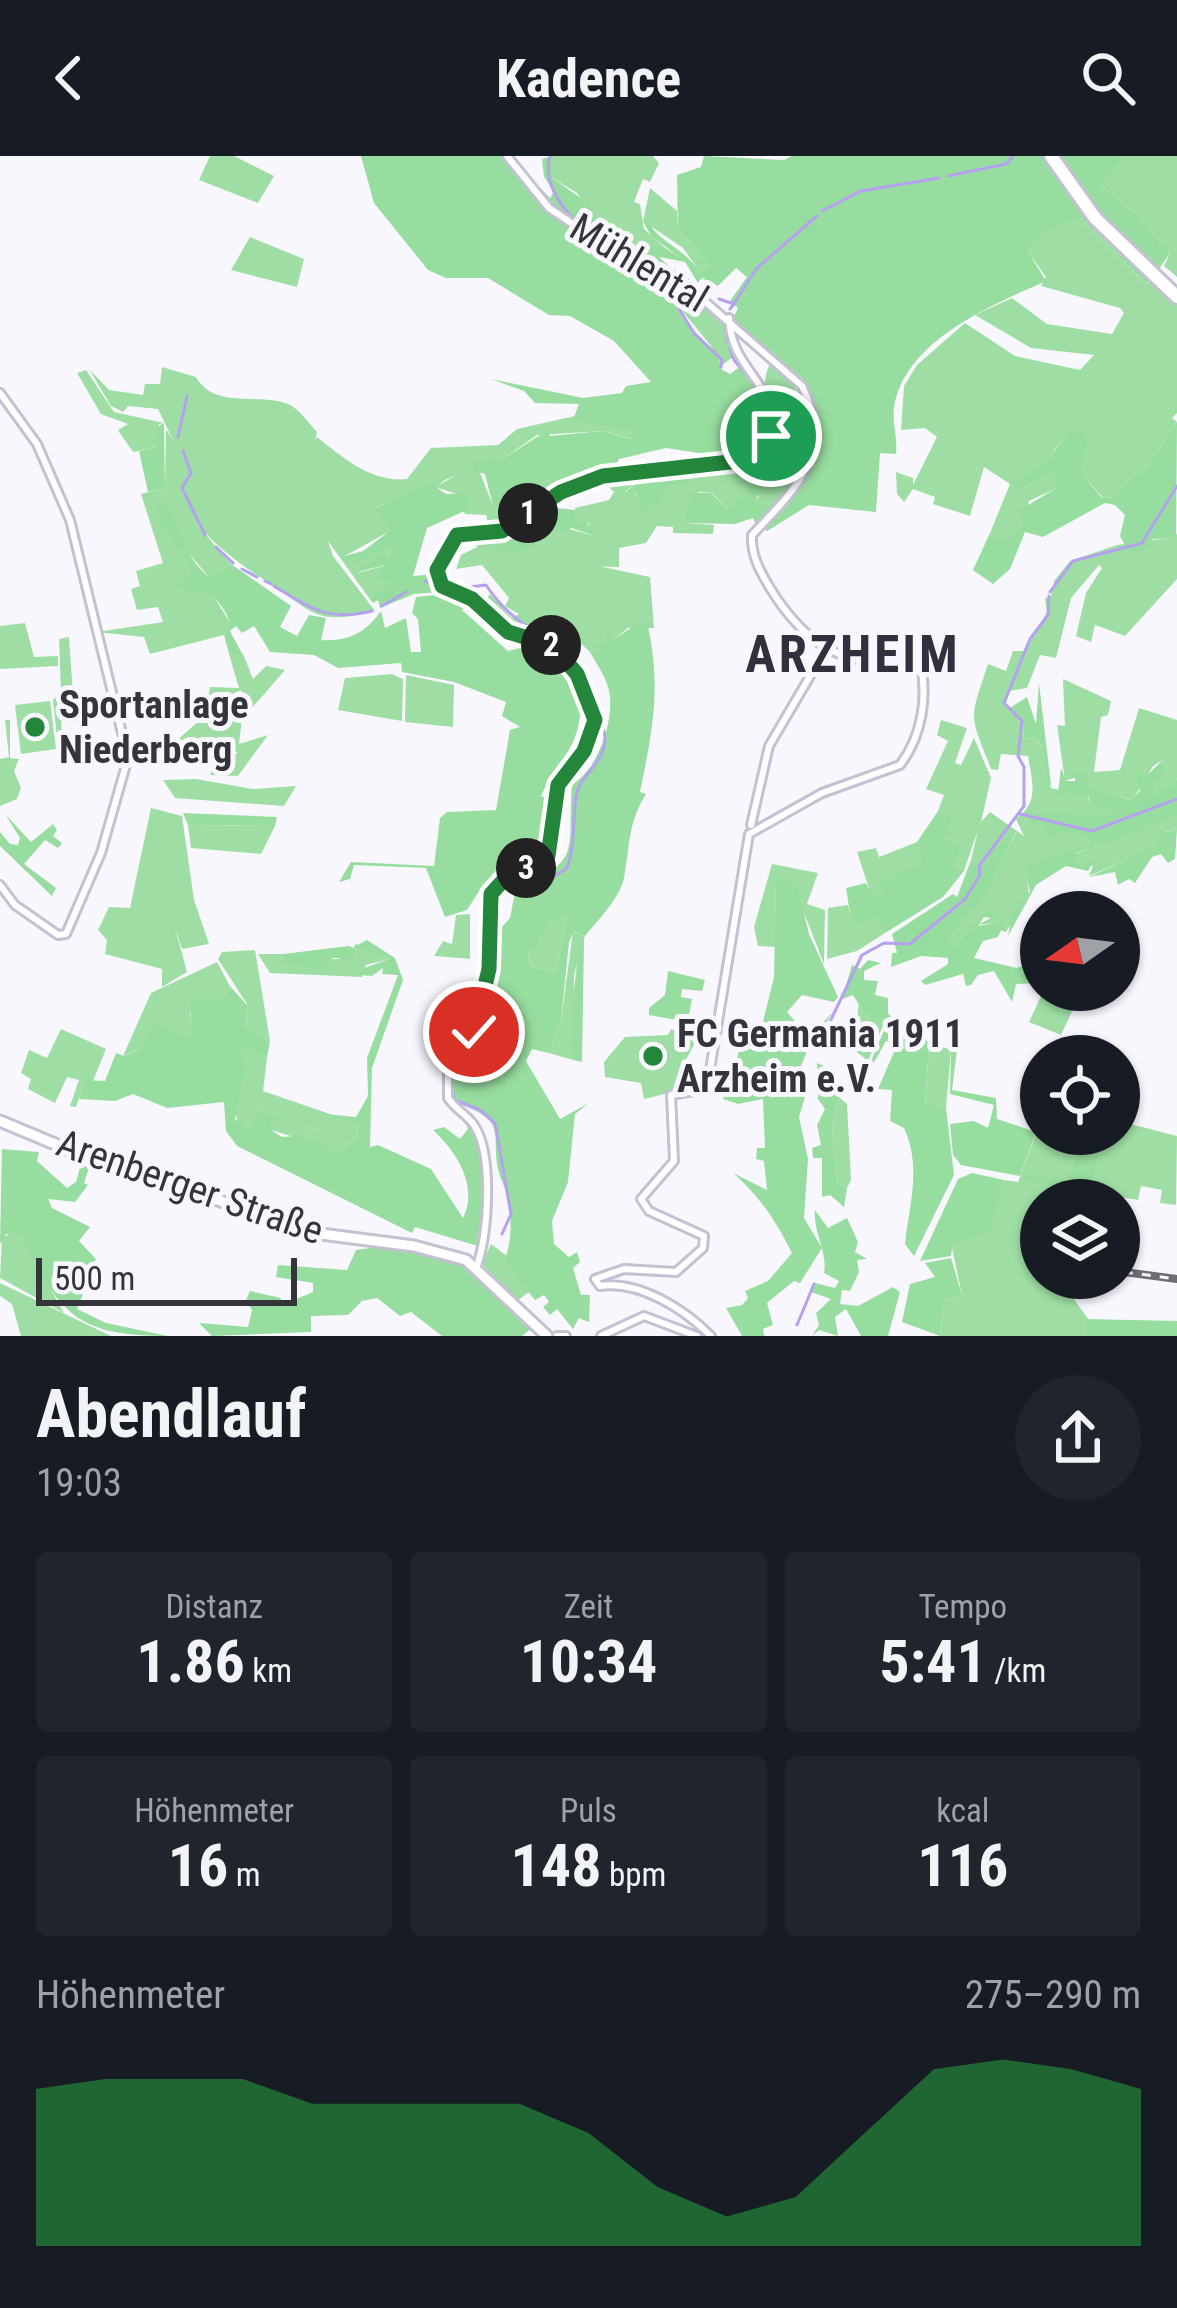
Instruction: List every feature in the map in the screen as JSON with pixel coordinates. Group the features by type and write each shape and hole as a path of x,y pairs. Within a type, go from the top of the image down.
{"highway":[{"path":"1054,156 1074,187 1177,294"}],"main road":[{"name":"Arenberger Straße","path":"0,1121 74,1152 143,1168 276,1226 427,1249 477,1266"},
{"path":"477,1266 547,1336"}],"street":[{"name":"Mühlental","path":"477,1266 487,1209 481,1144 473,1124 448,1098 447,1068 483,1010 491,894 509,874 548,856 558,785 584,751 595,720 577,674 557,650 505,629 472,599 442,586 437,568 455,536 502,531 578,484 621,473 721,465 760,449 772,431 768,398 736,357 729,318 667,271 625,259 586,236 547,206 507,156"},
{"path":"729,318 802,386 813,409 816,433 799,484 780,511 752,535 752,547 789,620 826,649 883,663 920,660 924,704 902,763 822,793 751,829"},
{"path":"0,393 43,455 78,550 128,762 87,892 62,935 15,905 0,885"},
{"path":"711,1336 650,1294 595,1281 618,1270 676,1272 704,1246 703,1235 649,1211 641,1199 675,1158 671,1095 704,1088 769,746 826,649"},
{"path":"601,1336 647,1316 697,1336"}],"green space":[{"path":"210,156 234,156 274,176 258,203 199,180"},
{"path":"361,156 506,156 536,195 571,227 612,252 658,269 657,281 668,285 687,323 718,352 721,369 730,374 741,366 761,385 770,417 752,415 743,453 725,457 666,448 619,459 611,473 571,486 546,480 508,511 493,506 485,474 472,470 476,461 504,458 548,430 550,436 602,431 632,439 634,431 573,420 579,404 535,403 524,391 491,379 583,398 622,393 626,386 651,382 614,341 570,316 549,315 488,278 446,278 428,270 374,203"},
{"path":"509,156 550,198 554,191 544,177 542,159 552,156 552,178 588,203 602,228 640,248 664,247 682,259 651,236 643,221 648,221 700,272 709,265 678,229 677,175 701,167 704,156 784,160 792,156 1048,156 1153,277 1146,284 1080,218 1043,233 1029,253 1046,281 954,328 914,363 901,384 894,408 896,454 880,453 876,512 809,505 767,531 761,528 788,503 802,479 814,444 815,421 810,401 787,367 733,318 738,308 730,301 747,277 736,268 718,286 702,278 698,283 685,262 659,257 687,283 673,273 625,257 562,212"},
{"path":"552,156 653,156 659,163 650,182 643,179 634,202 640,204 644,229 664,247 648,251 602,228 577,193 552,178"},
{"path":"1060,156 1126,156 1100,186 1138,215 1170,253 1157,272 1100,214"},
{"path":"1126,156 1177,156 1177,277 1164,266 1170,253 1138,215 1100,186"},
{"path":"650,188 677,211 678,229 709,265 700,272 683,248 643,221"},
{"path":"1079,217 1146,284 1155,279 1177,299 1177,413 1172,418 1177,422 1147,467 1119,488 1117,497 1103,498 1082,474 1085,450 1080,431 1072,431 1053,451 1054,459 1018,491 1053,474 1059,487 1029,501 1023,526 1010,543 990,533 1010,484 984,467 970,516 933,504 935,497 913,489 904,502 897,494 896,472 913,478 913,485 937,437 925,428 901,430 904,386 917,365 965,323 1015,356 1080,370 1094,355 1031,348 975,315 1012,298 1047,324 1112,334 1124,313 1120,308 1041,286 1046,277 1029,253 1043,233"},
{"path":"250,237 304,259 297,287 231,270"},
{"path":"658,269 719,312 733,357 721,366 720,357 657,280"},
{"path":"772,360 789,379 807,416 805,452 785,489 769,508 754,500 761,495 727,509 712,493 699,492 683,517 687,523 714,525 713,534 673,533 673,527 657,526 646,543 619,548 619,567 600,566 650,577 654,628 628,628 615,639 610,631 600,650 590,652 574,637 561,653 507,629 481,605 490,594 512,618 519,614 505,606 509,598 482,565 456,569 461,555 481,545 523,552 553,525 596,536 585,527 591,523 575,524 575,508 609,500 614,492 605,484 642,477 625,492 634,493 647,507 650,502 660,506 670,485 687,484 685,470 758,453 770,442 773,428 765,379"},
{"path":"162,367 196,377 204,387 225,397 288,404 317,432 315,442 317,437 358,467 394,479 407,479 431,448 498,445 517,429 575,416 634,431 633,439 603,431 537,435 504,458 476,462 493,506 508,511 546,480 571,486 499,530 490,530 486,515 465,514 457,494 435,487 455,476 377,507 392,530 343,557 394,543 387,560 357,573 387,565 392,591 385,587 369,598 328,541 333,556 375,611 355,615 327,617 307,609 238,562 194,521 231,564 208,576 182,545 169,503 174,535 190,572 180,582 213,595 229,621 224,635 150,654 144,637 97,632 163,622 158,607 137,610 131,589 140,586 136,571 163,563 141,494 165,488 166,429 173,440 158,409 128,406 123,412 111,406 89,369 109,390 143,395 145,384 160,384"},
{"path":"86,370 114,412 164,423 159,424 156,447 133,452 118,430 128,424 101,414 77,373"},
{"path":"1177,422 1176,538 1153,539 1145,550 1128,551 1120,536 1125,515 1105,503 1043,537 1025,532 1010,569 993,584 973,570 990,533 1010,542 1023,525 1020,510 1058,487 1053,474 1018,491 1010,483 1053,459 1053,452 1072,430 1081,431 1087,441 1082,474 1102,498 1116,497 1119,488 1147,467"},
{"path":"164,423 165,488 148,492 139,451 156,447 156,428"},
{"path":"685,470 688,485 670,485 660,506 650,503 646,513 635,493 625,493 642,477 605,484 604,479"},
{"path":"453,473 436,487 446,494 464,493 469,509 427,528 413,576 437,574 444,589 439,575 450,572 454,591 414,594 380,608 378,600 373,603 369,598 385,585 392,591 389,581 376,579 385,565 357,572 382,554 387,560 393,544 355,562 341,557 363,551 391,530 376,508"},
{"path":"795,474 799,475 792,490 757,527 753,518 735,524 687,523 683,517 694,493 711,493 727,509 741,496 751,497 748,490 755,484 762,487 755,500 769,507"},
{"path":"554,497 556,508 575,510 575,524 591,521 585,527 594,528 596,536 571,528 566,533 553,526 523,553 475,546 469,533 497,534"},
{"path":"169,503 184,543 201,569 208,576 231,564 291,606 280,627 297,636 309,615 326,618 321,640 331,640 357,634 381,611 385,628 406,618 411,652 421,652 418,619 412,613 416,597 455,593 470,601 462,610 508,651 539,643 582,700 572,743 541,796 547,798 544,824 549,825 545,858 509,873 491,890 481,888 467,910 445,917 426,868 354,865 350,879 339,882 351,862 434,866 440,818 447,812 496,810 510,730 520,727 502,716 506,702 454,682 402,672 401,663 338,668 314,655 270,652 254,626 242,633 236,626 230,631 254,676 242,654 229,654 224,635 229,620 222,606 207,593 185,590 179,583 190,572 155,507"},
{"path":"1177,533 1177,579 1125,636 1095,625 1091,642 1076,636 1086,593 1102,568 1099,565 1071,598 1056,658 1040,655 1027,688 1010,691 1006,703 1023,722 1024,739 1036,738 1044,750 1051,788 1088,797 1091,806 1113,810 1112,816 1031,811 1045,824 1087,837 1089,845 1026,871 1028,891 1020,891 1020,909 1006,932 999,930 1003,922 977,925 993,917 989,911 956,946 948,938 984,895 1017,831 1024,836 1016,819 1029,806 1032,783 1028,756 1001,754 998,770 991,769 979,737 974,717 988,664 1006,671 1013,651 1025,651 1047,612 1045,598 1051,597 1054,581 1070,561"},
{"path":"25,623 34,657 58,656 58,666 0,669 0,626"},
{"path":"635,625 648,626 655,689 640,792 646,794 633,825 618,893 585,936 574,931 569,942 561,1021 549,1053 532,1049 526,1061 560,1119 589,1103 575,1114 568,1182 552,1221 554,1244 569,1257 577,1252 580,1262 573,1268 581,1295 590,1295 589,1322 579,1318 573,1329 557,1309 550,1315 543,1307 549,1302 544,1295 535,1300 504,1263 510,1221 495,1133 485,1117 453,1102 448,1077 456,1080 465,1049 462,1043 473,1033 485,1005 492,925 502,927 510,918 516,887 553,870 568,851 572,784 597,755 610,712 608,687 590,652 599,650 596,644 604,643 609,629 615,639","holes":["567,917 556,971 531,967 528,954 536,949 548,922"]},
{"path":"69,637 75,723 61,721 63,746 58,747 53,700 61,692 59,639"},
{"path":"229,654 243,654 253,679 266,666 285,670 245,716 241,690 206,708 210,687 239,688"},
{"path":"392,674 403,679 402,721 338,710 345,678"},
{"path":"406,675 454,685 453,727 405,722"},
{"path":"1063,679 1111,701 1108,715 1101,717 1094,772 1120,770 1139,708 1177,720 1177,779 1158,796 1150,789 1168,770 1163,760 1153,766 1133,800 1087,787 1089,773 1065,781 1057,725 1065,726"},
{"path":"1039,683 1051,785 1040,744 1036,738 1024,739 1023,722 1008,709 1027,697 1036,724"},
{"name":"Sportanlage Niederberg","path":"50,701 56,749 21,754 15,705"},
{"path":"208,713 242,718 239,744 268,735 238,776 210,775 216,762 238,753 232,748 200,749 199,754 167,749"},
{"path":"5,720 10,720 10,758 19,759 14,771 21,788 17,799 0,806 0,759 9,757"},
{"path":"941,720 967,728 955,763 961,765 974,738 991,778 981,822 990,812 1017,831 987,867 971,860 978,830 964,871 954,866 945,841 952,817 938,811 944,795 926,789 948,741 937,735"},
{"path":"1163,760 1168,770 1151,789 1158,795 1177,779 1177,816 1076,853 1078,863 1094,861 1088,871 1066,866 1030,891 1025,871 1030,864 1089,844 1087,837 1065,832 1046,838 1045,825 1029,824 1030,811 1112,815 1112,810 1090,806 1089,797 1058,793 1061,768 1066,781 1075,781 1075,772 1089,772 1088,787 1132,800 1140,791 1135,770 1146,776"},
{"path":"196,779 253,789 296,786 284,806 175,798 163,780"},
{"path":"151,808 182,816 194,900 209,944 182,949 175,928 187,972 162,987 162,969 105,954 107,940 98,930 109,907 130,908"},
{"path":"938,811 953,817 945,841 960,846 954,866 964,871 943,897 885,933 875,918 859,924 851,920 846,888 866,883 873,896 883,892 880,882 923,864 917,842"},
{"path":"183,813 277,817 275,826 188,825"},
{"path":"5,814 31,842 53,824 57,830 53,836 62,843 58,848 45,840 24,864 56,888 52,896 0,846 0,832 10,844 18,845 20,838"},
{"path":"1169,815 1177,816 1177,829 1165,832 1156,847 1089,876 1093,866 1077,863 1075,854"},
{"path":"188,825 275,826 261,854 191,848"},
{"path":"1177,829 1175,859 1168,863 1161,854 1152,857 1135,883 1129,879 1118,885 1115,872 1089,877 1156,846 1163,833"},
{"path":"1017,830 985,895 948,938 957,945 989,908 999,919 984,917 978,926 1005,921 998,937 983,941 974,958 1020,967 1020,984 1012,1002 994,971 978,975 971,985 966,986 963,974 925,985 921,981 948,964 948,958 921,956 891,967 892,953 897,953 892,934 953,894 957,897 971,860 987,866 993,850"},
{"path":"917,842 924,864 881,882 883,893 872,897 857,852 876,848 879,857"},
{"path":"772,864 818,873 807,904 825,910 824,964 801,905 776,877 775,947 758,946 754,927"},
{"path":"776,876 797,883 809,934 838,997 834,1002 802,995 787,1012 809,1037 833,1012 811,1046 816,1051 808,1049 795,1080 797,1095 805,1097 799,1117 808,1159 804,1218 822,1248 800,1283 794,1281 767,1303 773,1325 763,1329 764,1336 742,1336 726,1308 742,1305 748,1298 745,1291 768,1281 792,1253 767,1210 733,1173 767,1190 764,1161 756,1159 757,1148 765,1148 763,1099 738,1104 723,1099 724,1073 734,1074 743,1029 759,1038 774,977"},
{"path":"1020,904 1008,936 1012,914"},
{"path":"848,905 851,919 875,917 885,933 857,951 827,959 828,908"},
{"path":"470,914 470,959 434,956 443,941 452,944 456,915"},
{"path":"567,917 556,971 531,967 528,953 536,949 547,922"},
{"path":"573,931 585,936 574,975 573,1060 549,1053 561,1021"},
{"path":"580,939 584,940 582,1062 573,1060 570,1023"},
{"path":"367,940 395,958 403,980 372,1068 370,1147 378,1145 431,1169 463,1218 468,1194 463,1170 433,1130 444,1127 460,1139 468,1129 464,1118 483,1162 481,1247 415,1227 412,1233 237,1146 226,1131 224,1102 167,1108 133,1094 115,1101 79,1099 85,1080 105,1081 116,1053 124,1056 140,1049 153,1023 192,1038 190,998 227,998 230,986 247,1005 246,1029 270,1041 267,1058 248,1049 235,1119 247,1128 259,1110 326,1133 271,1119 271,1130 282,1137 295,1136 340,1151 356,1138 359,1125 324,1114 356,1117 368,1096 367,1058 398,975 382,974 383,968 372,976 348,974 389,959 356,946"},
{"path":"356,944 389,959 366,965 362,977 270,973 258,954 283,954 282,963 337,959 346,957"},
{"path":"355,949 353,958 333,958 327,969 282,963 283,954"},
{"path":"255,950 270,1041 246,1030 247,1004 218,959 222,952"},
{"path":"868,960 881,963 864,971 864,980 878,981 875,995 888,998 888,1014 935,1046 957,1050 952,1090 996,1098 997,1119 1020,1127 1020,1155 1028,1155 1020,1176 961,1165 953,1155 950,1124 974,1121 988,1128 994,1105 950,1094 951,1051 929,1047 925,1105 946,1108 954,1175 914,1256 905,1244 913,1186 909,1143 904,1128 890,1121 892,1090 878,1089 894,1052 892,1042 886,1041 860,1088 887,1023 865,1014 853,995 842,999 852,965 860,969"},
{"path":"217,962 230,986 228,998 190,1011 193,1039 174,1035 123,1056 151,993"},
{"path":"668,971 705,980 702,991 682,989 681,997 692,999 689,1016 699,1018 693,1023 649,1015 649,1008 665,995"},
{"path":"859,1000 865,1014 885,1021 868,1061 842,1040 857,1019"},
{"path":"1034,1011 1072,1011 1061,1035 1029,1022"},
{"path":"61,1029 106,1049 93,1081 85,1081 76,1107 70,1106 79,1080 67,1077 55,1103 28,1089 31,1079 21,1073 29,1050 47,1058"},
{"path":"671,1029 697,1039 686,1060 689,1088 644,1099 641,1083 605,1077 604,1062 625,1037 668,1035"},
{"path":"929,1047 951,1050 946,1108 925,1106"},
{"path":"248,1048 267,1058 263,1091 359,1124 356,1138 340,1151 271,1130 270,1118 325,1133 259,1110 247,1128 240,1126 234,1112"},
{"path":"817,1063 832,1069 832,1092 839,1097 832,1128 838,1184 847,1188 844,1207 830,1195 822,1197 822,1158 813,1158 812,1148 821,1145 817,1125 825,1109 818,1099"},
{"path":"839,1097 847,1104 851,1180 847,1188 838,1184 832,1128"},
{"path":"1140,1126 1177,1136 1176,1205 1160,1203 1162,1190 1141,1186 1140,1191 1140,1179 1020,1179 1020,1299 1074,1299 1088,1319 1087,1336 940,1336 944,1300 962,1295 952,1248 993,1226 1004,1180 1018,1182 1028,1155 1140,1155"},
{"path":"2,1149 39,1152 37,1161 67,1188 76,1182 81,1164 89,1168 84,1183 88,1185 75,1202 48,1199 52,1208 90,1227 79,1241 96,1259 89,1277 72,1287 83,1294 77,1309 106,1323 168,1336 91,1325 60,1302 20,1235 6,1234 0,1244"},
{"path":"1076,1155 1097,1155 1093,1179 1070,1179"},
{"path":"972,1173 1004,1180 993,1227 952,1248 951,1256 920,1261 958,1179"},
{"path":"1023,1173 1058,1179 1022,1179"},
{"path":"815,1210 828,1228 847,1218 858,1242 855,1252 867,1259 857,1260 859,1272 850,1291 842,1290 840,1304 858,1306 893,1287 900,1292 888,1336 861,1336 846,1309 835,1317 838,1336 819,1330 812,1336 819,1325 816,1313 831,1299 811,1292 815,1283 835,1288 839,1281 824,1273"},
{"path":"16,1232 64,1313 0,1278 2,1237"},
{"path":"491,1244 507,1256 504,1263 529,1292 517,1301 482,1264"},
{"path":"383,1246 459,1259 532,1328 522,1336 442,1336 411,1312 400,1316 377,1298 362,1301 348,1315 311,1316 311,1332 212,1336 199,1323 248,1327 250,1291 281,1298 280,1306 313,1292 313,1283 276,1277 278,1265 347,1270 356,1250"},
{"path":"951,1258 962,1295 944,1300 940,1336 902,1322 910,1284 935,1277 925,1263"},
{"path":"0,1283 111,1336 21,1336 12,1304 0,1296"},
{"path":"1086,1319 1177,1321 1177,1336 1087,1336"}],"waterway":[{"path":"550,156 551,185 580,226"},
{"path":"948,176 1006,164 1013,156"},
{"path":"822,211 861,191 939,178"},
{"path":"734,304 756,269 817,216"},
{"path":"618,251 695,284"},
{"path":"656,272 694,333 722,360 721,367"},
{"path":"719,299 734,304 730,309"},
{"path":"724,322 728,343"},
{"path":"730,349 733,358"},
{"path":"734,360 760,391"},
{"path":"178,437 187,396"},
{"path":"183,451 191,473 182,488 205,535"},
{"path":"490,535 503,535 557,498 579,495 610,480 686,471"},
{"path":"1050,592 1073,561 1142,543 1177,486"},
{"path":"216,547 233,563"},
{"path":"443,571 448,555"},
{"path":"242,569 257,577"},
{"path":"265,581 271,584"},
{"path":"425,581 446,590"},
{"path":"446,583 454,589 486,585 514,617 560,651 585,682 604,730 604,748 576,796 567,868 552,878 530,871 510,879"},
{"path":"274,586 331,614 372,611"},
{"path":"382,606 406,592"},
{"path":"826,1030 862,955 884,943 910,944 965,899 980,875 979,866 1024,806 1024,767 1018,756 1022,721 1004,703 1030,639 1048,615 1049,596"},
{"path":"1020,814 1092,831 1177,799"},
{"path":"470,1041 489,1008 494,906 499,890"},
{"path":"451,1086 455,1100 480,1110 495,1123 511,1214 502,1234"},
{"path":"797,1325 814,1284"}],"railway":[{"path":"1140,1274 1177,1279"}],"place":[{"name":"Sportanlage Niederberg","path":"35,727"},
{"name":"FC Germania 1911 Arzheim e.V.","path":"653,1056"}],"district":[{"name":"ARZHEIM","path":"853,654"}],"route":[{"path":"474,1032 483,1010 489,969 491,894 509,874 548,856 558,785 584,751 595,720 577,674 553,646 508,632 472,599 442,586 437,570 450,541 477,530 502,531 578,484 608,475 739,461 771,436"}]}
